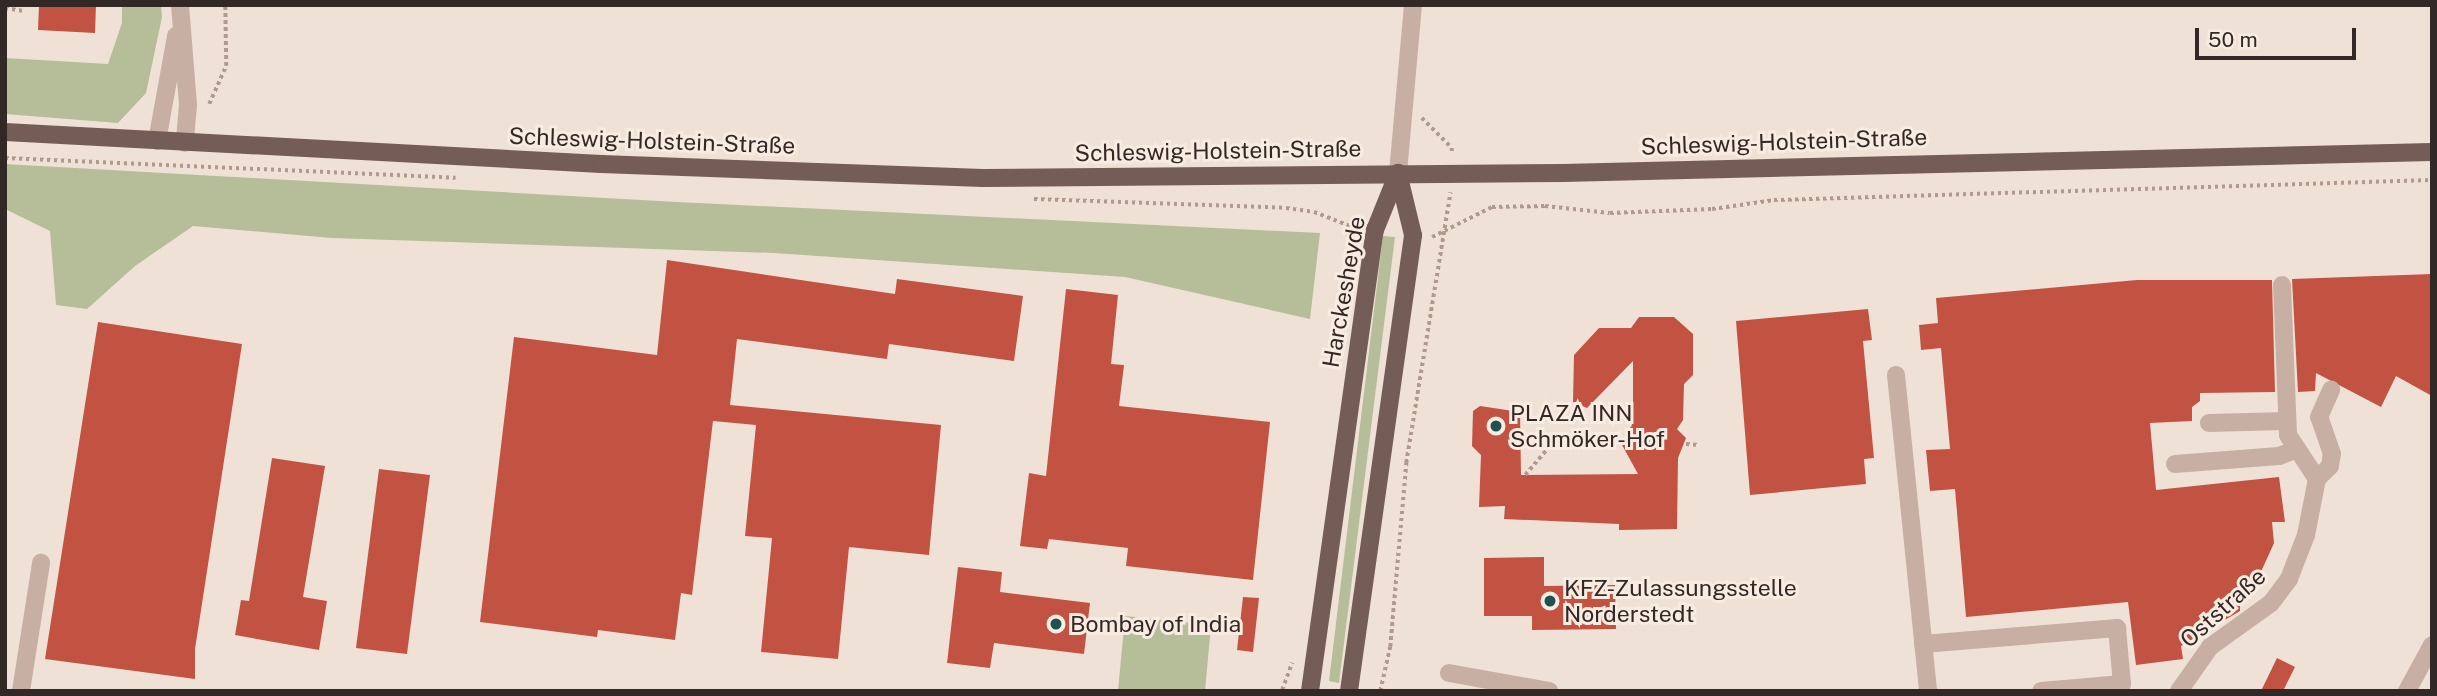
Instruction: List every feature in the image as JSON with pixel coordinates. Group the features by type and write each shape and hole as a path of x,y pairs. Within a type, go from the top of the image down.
{"main road":[{"name":"Schleswig-Holstein-Straße","path":"5,132 185,143 983,177 1398,173 2432,152"},
{"name":"Harckesheyde","path":"1310,691 1375,230 1398,173"},
{"path":"1349,691 1413,235 1398,173"}],"street":[{"path":"1398,173 1413,5"},
{"path":"157,141 160,102 179,14"},
{"path":"179,14 188,105 185,143"},
{"path":"2282,285 2285,421 2295,450 2317,479"},
{"path":"1896,375 1928,691"},
{"name":"Oststraße","path":"2179,691 2210,647 2271,603 2289,579 2306,535 2317,479 2330,466 2332,454 2319,417 2331,390"},
{"path":"2208,423 2285,421"},
{"path":"2175,464 2279,456 2295,450"},
{"path":"21,691 41,563"},
{"path":"1923,644 2117,628 2122,687 2041,691"},
{"path":"2407,691 2432,645"},
{"path":"1449,673 1549,691"}],"path":[{"path":"208,107 226,66 225,5"},
{"path":"5,8 24,12"},
{"path":"1406,89 1428,128 1452,148 1452,156"},
{"path":"212,144 212,169"},
{"path":"1434,237 1446,234 1472,214 1511,206 1610,213 1712,209 1774,200 2432,180"},
{"path":"1380,691 1390,647 1406,463 1449,206"},
{"path":"1345,227 1351,228"},
{"path":"1525,475 1555,440 1625,439"},
{"path":"1686,444 1699,445"}],"green space":[{"path":"122,5 161,5 162,17 146,93 118,123 5,114 5,58 108,64 122,23"},
{"path":"5,164 677,202 1320,233 1310,319 1125,277 774,253 332,238 193,226 135,266 87,309 56,305 50,231 5,209"},
{"path":"1383,236 1395,237 1339,683 1329,681"},
{"path":"1125,616 1211,625 1205,691 1118,691"}],"building":[{"path":"39,5 96,5 95,33 38,30"},
{"path":"667,260 895,294 897,279 1023,296 1014,361 889,344 887,359 737,339 730,405 941,425 929,555 849,547 838,659 761,652 772,538 745,536 756,425 713,421 692,595 681,593 675,640 598,630 597,637 480,622 514,337 657,355"},
{"path":"2432,274 2432,396 2396,376 2381,407 2316,373 2315,391 2298,392 2292,279"},
{"path":"2137,280 2272,280 2275,392 2200,393 2200,401 2192,407 2192,421 2150,423 2156,490 2279,477 2285,522 2272,522 2274,543 2255,585 2240,597 2240,611 2181,646 2183,659 2136,665 2128,602 1966,617 1955,489 1930,491 1926,450 1950,449 1941,348 1921,350 1919,325 1938,323 1936,298"},
{"path":"1066,289 1118,295 1111,364 1124,365 1119,406 1270,422 1253,580 1126,566 1128,548 1049,539 1047,549 1020,546 1029,473 1046,476"},
{"path":"1868,309 1872,340 1863,341 1874,458 1864,459 1866,484 1750,495 1736,321"},
{"name":"PLAZA INN Schmöker-Hof","path":"1639,317 1674,317 1693,334 1693,375 1684,384 1683,420 1677,429 1686,438 1678,458 1677,529 1619,530 1619,524 1504,519 1505,506 1479,507 1481,455 1472,446 1473,411 1480,406 1520,412 1521,475 1638,474 1622,445 1633,422 1633,361 1587,408 1573,402 1574,355 1599,328 1631,328"},
{"path":"98,322 242,344 195,649 195,679 45,659"},
{"path":"272,458 325,466 303,597 327,601 319,650 235,635 241,600 249,601"},
{"path":"379,469 430,475 407,654 356,648"},
{"name":"KFZ-Zulassungsstelle Norderstedt","path":"1544,557 1544,586 1615,585 1616,629 1532,630 1532,616 1484,616 1484,558"},
{"path":"958,567 1002,572 1000,592 1090,603 1084,654 994,643 990,668 947,663"},
{"path":"1243,597 1259,598 1253,652 1237,650"},
{"path":"2277,658 2295,667 2283,691 2261,691"}],"place":[{"name":"PLAZA INN Schmöker-Hof","path":"1496,426"},
{"name":"KFZ-Zulassungsstelle Norderstedt","path":"1550,601"},
{"name":"Bombay of India","path":"1056,624"}]}
